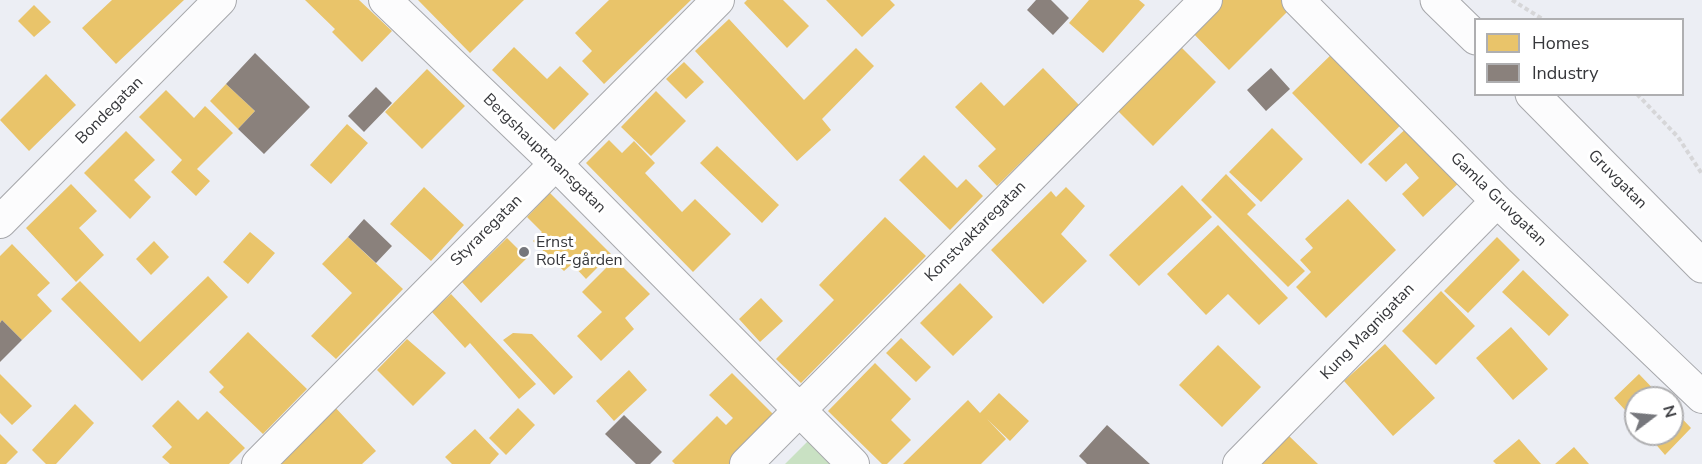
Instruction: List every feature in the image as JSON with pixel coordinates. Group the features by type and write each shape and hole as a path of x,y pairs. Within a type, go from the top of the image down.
{"main road":[{"path":"1437,0 1474,36"},
{"name":"Gruvgatan","path":"1534,96 1702,266"}],"street":[{"name":"Bondegatan","path":"0,222 220,0"},
{"name":"Bergshauptmansgatan","path":"385,0 555,163 853,464"},
{"name":"Styraregatan","path":"258,464 718,0"},
{"name":"Konstvaktaregatan","path":"746,464 1206,0"},
{"name":"Gamla Gruvgatan","path":"1298,0 1497,201 1702,397"},
{"name":"Kung Magnigatan","path":"1239,464 1497,201"}],"path":[{"path":"1512,0 1541,18"},
{"path":"1639,96 1678,137 1702,174"}],"green space":[{"path":"809,440 832,464 785,464"}],"building: Homes":[{"path":"112,0 184,0 116,64 82,28"},
{"path":"305,0 359,0 392,31 362,62 332,32 335,29"},
{"path":"418,0 524,0 470,53"},
{"path":"609,0 691,0 604,84 582,61 592,51 575,33"},
{"path":"747,0 783,0 809,26 787,48 744,3"},
{"path":"826,0 890,0 895,5 862,37"},
{"path":"1089,0 1139,0 1145,5 1103,53 1069,23"},
{"path":"1214,0 1287,0 1293,6 1229,70 1187,27"},
{"path":"34,5 51,22 34,37 18,21"},
{"path":"729,19 804,100 856,48 874,66 822,119 831,130 797,161 695,51"},
{"path":"1173,39 1216,82 1153,146 1110,103"},
{"path":"514,47 547,79 560,66 589,94 554,130 492,70"},
{"path":"1339,47 1408,118 1361,164 1292,93"},
{"path":"684,62 704,82 686,99 666,79"},
{"path":"1043,68 1079,105 997,186 978,166 996,149 955,107 981,82 1004,106"},
{"path":"427,69 465,106 422,149 385,112"},
{"path":"46,74 76,105 29,151 0,120"},
{"path":"226,84 255,111 238,129 210,101"},
{"path":"166,90 194,118 205,106 233,133 197,169 210,181 196,196 171,172 182,160 139,117"},
{"path":"656,91 686,121 651,156 621,127"},
{"path":"1413,122 1465,177 1423,217 1402,194 1419,178 1406,163 1386,182 1368,164"},
{"path":"347,124 368,143 331,184 310,165"},
{"path":"1272,128 1303,159 1261,202 1229,172"},
{"path":"126,131 155,160 134,180 151,197 130,219 84,173"},
{"path":"609,140 622,153 634,141 655,163 645,173 682,212 695,199 731,234 693,272 586,163"},
{"path":"717,146 779,205 762,223 700,163"},
{"path":"924,155 957,188 966,179 983,196 950,230 899,180"},
{"path":"1226,174 1256,205 1247,214 1305,271 1288,287 1201,200"},
{"path":"71,184 97,211 79,228 104,255 76,282 26,228"},
{"path":"1182,185 1212,217 1139,286 1109,255"},
{"path":"424,187 464,225 431,261 390,224"},
{"path":"1066,187 1085,206 1061,234 1087,261 1043,304 991,250 1051,191 1056,197"},
{"path":"550,193 611,254 586,279 572,264 564,271 533,241 542,232 527,217"},
{"path":"1348,199 1396,250 1326,318 1296,287 1311,272 1300,260 1313,248 1305,239"},
{"path":"885,217 926,256 801,383 776,359 834,300 819,285"},
{"path":"1218,225 1288,298 1259,325 1228,294 1206,315 1167,274"},
{"path":"250,232 275,253 248,284 223,262"},
{"path":"348,237 403,289 336,359 311,336 352,293 322,264"},
{"path":"1497,237 1520,260 1468,313 1444,291"},
{"path":"507,238 527,258 481,303 462,282"},
{"path":"154,241 169,257 151,275 136,259"},
{"path":"12,244 50,283 37,295 52,311 22,340 2,320 0,323 0,256"},
{"path":"615,259 650,294 625,318 634,329 601,361 577,336 602,312 582,292"},
{"path":"1523,270 1569,315 1549,336 1502,292"},
{"path":"208,276 228,297 142,381 61,299 80,281 140,342"},
{"path":"960,283 993,317 953,356 920,323"},
{"path":"1441,291 1475,326 1436,365 1402,331"},
{"path":"451,294 536,384 519,399 470,343 465,348 432,312"},
{"path":"761,298 783,321 760,342 739,319"},
{"path":"1511,327 1548,369 1513,400 1476,358"},
{"path":"248,332 307,389 263,434 219,392 224,387 209,372"},
{"path":"513,333 532,334 573,377 554,395 503,340"},
{"path":"901,338 931,367 916,382 886,353"},
{"path":"407,339 446,373 413,406 377,370"},
{"path":"1385,344 1435,398 1393,436 1344,381"},
{"path":"1218,345 1261,387 1222,427 1179,385"},
{"path":"875,363 911,399 891,420 911,440 887,464 882,464 828,411"},
{"path":"629,370 647,390 614,421 596,401"},
{"path":"732,373 775,416 731,464 675,464 672,461 717,416 726,425 733,418 709,395"},
{"path":"0,374 32,406 12,425 0,413"},
{"path":"1639,374 1650,386 1626,386"},
{"path":"1624,388 1624,409 1614,398"},
{"path":"999,393 1029,421 1010,441 987,419 1006,439 981,464 903,464 968,400 980,413"},
{"path":"178,400 198,420 207,411 245,448 229,464 170,464 162,457 172,447 152,426"},
{"path":"75,404 94,423 56,464 46,464 32,450"},
{"path":"333,405 376,451 362,464 272,464"},
{"path":"518,408 535,425 506,455 489,438"},
{"path":"1684,421 1691,428 1684,435"},
{"path":"475,429 499,454 490,464 452,464 445,457"},
{"path":"0,434 18,452 6,464 0,464"},
{"path":"1288,435 1318,464 1260,464"},
{"path":"1519,439 1541,464 1496,464 1493,461"},
{"path":"1657,446 1674,446 1665,455"},
{"path":"1574,447 1589,464 1555,464"}],"building: Industry":[{"path":"1036,0 1051,0 1069,18 1053,35 1027,10"},
{"path":"255,53 310,107 264,154 238,129 255,111 226,84"},
{"path":"1271,68 1290,89 1266,111 1247,90"},
{"path":"376,87 392,103 364,132 348,116"},
{"path":"364,219 392,246 376,263 348,237"},
{"path":"2,320 22,340 0,362 0,323"},
{"path":"624,415 662,452 650,464 636,464 605,434"},
{"path":"1107,425 1150,464 1087,464 1079,456"}],"place":[{"name":"Ernst Rolf-gården","path":"524,252"}]}
